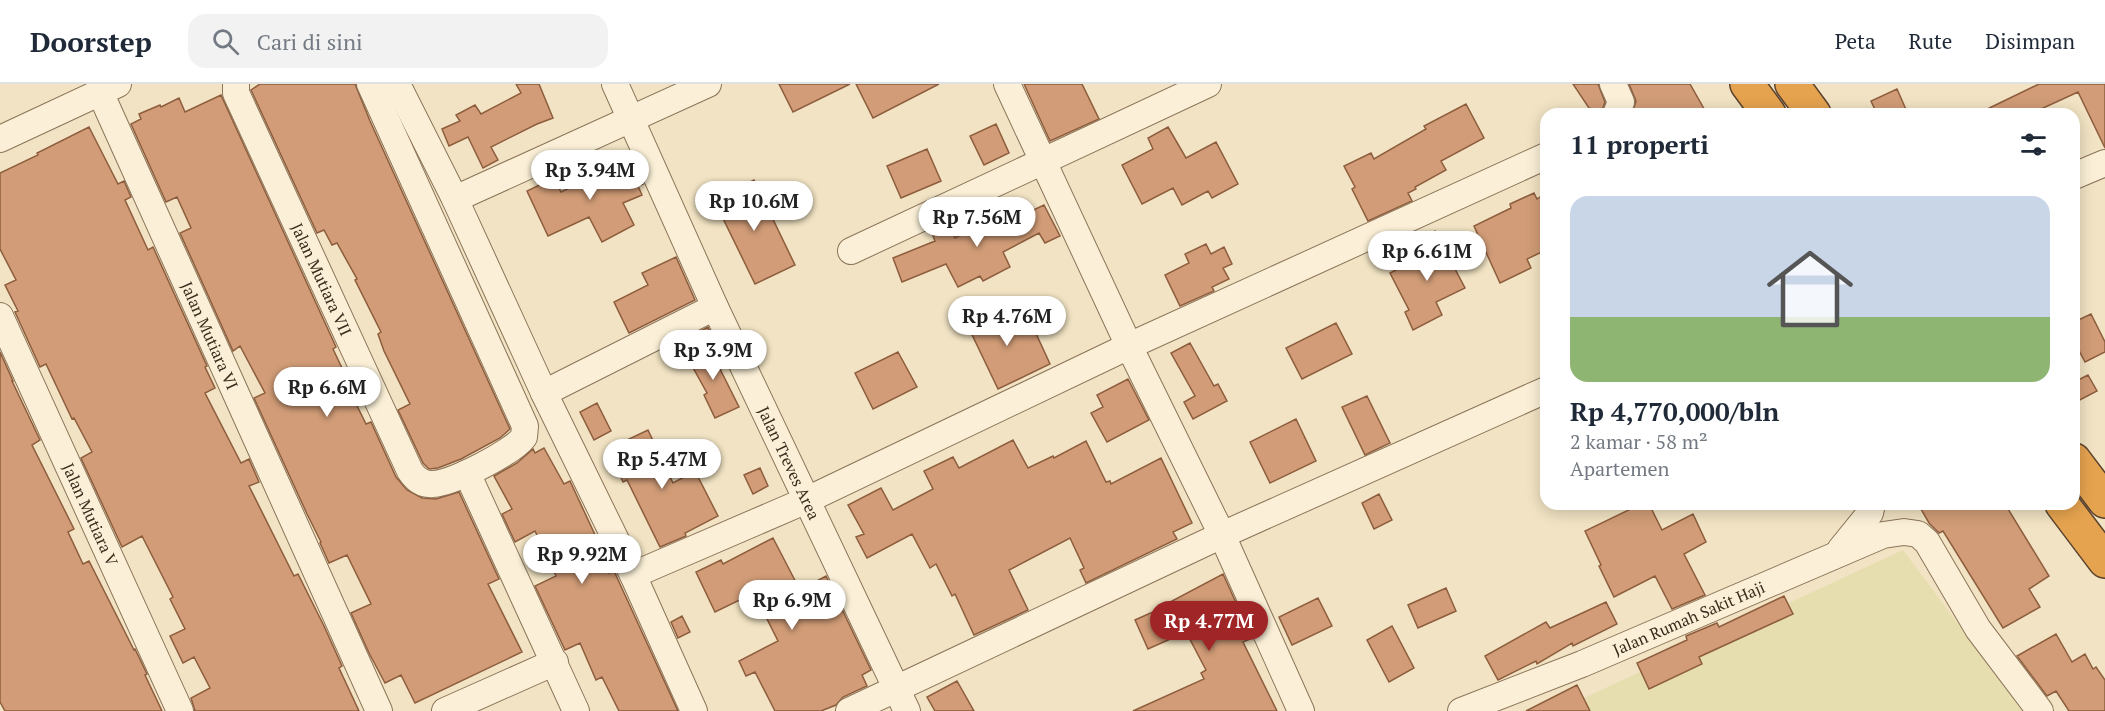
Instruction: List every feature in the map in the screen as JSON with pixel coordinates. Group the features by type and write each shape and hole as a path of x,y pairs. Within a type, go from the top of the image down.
{"highway":[{"path":"1747,84 1765,108"},
{"path":"1791,84 1809,108"},
{"path":"2080,468 2105,501"},
{"path":"2067,510 2105,561"}],"street":[{"name":"Jalan Mutiara VII","path":"235,84 237,93 410,471 420,482 433,484 467,473 520,443 524,437 525,426 370,84"},
{"path":"398,84 633,575 693,711"},
{"name":"Jalan Treves Area","path":"615,84 715,307 901,700"},
{"path":"455,200 708,84"},
{"path":"1007,84 1129,346 1222,535 1301,711"},
{"path":"851,251 1208,84"},
{"path":"1612,84 1621,102 1618,108"},
{"path":"0,139 109,88"},
{"name":"Jalan Mutiara VI","path":"109,88 380,711"},
{"path":"633,575 807,500 1129,346 1540,159"},
{"path":"2080,173 2105,163"},
{"path":"544,393 715,307"},
{"name":"Jalan Mutiara V","path":"0,316 180,711"},
{"path":"849,711 901,700 1222,535 1540,393"},
{"path":"467,473 576,711"},
{"path":"1838,553 1871,510"},
{"name":"Jalan Rumah Sakit Haji","path":"1461,711 1582,664 1838,553 1883,535 1904,532 1918,534 1927,542 1978,629 2040,711"},
{"path":"445,711 555,662"}],"shaded area":[{"path":"1903,550 2023,711 1556,711"}],"building":[{"path":"260,84 355,84 510,429 500,438 461,459 438,468 429,469 423,463 398,410 410,404 384,351 378,334 381,332 355,280 357,279 337,243 332,245 324,230 317,233 251,90"},
{"path":"516,84 539,84 553,118 491,147 498,160 483,168 468,137 449,146 442,129 460,121 456,115 475,105 481,114 521,93"},
{"path":"779,84 850,84 793,112"},
{"path":"856,84 939,84 873,118"},
{"path":"1024,84 1082,84 1099,119 1050,141"},
{"path":"1573,84 1598,84 1605,102 1603,108 1589,108"},
{"path":"1629,84 1690,84 1704,108 1634,108 1636,101"},
{"path":"2039,84 2105,84 2105,148 2078,92 2043,108 1989,108"},
{"path":"1897,89 1905,108 1874,108 1871,101"},
{"path":"221,95 336,347 333,349 342,368 339,369 366,424 371,422 396,477 407,490 422,498 436,499 459,492 499,579 488,584 522,652 415,703 401,675 385,683 369,653 351,613 371,604 347,555 329,563 254,398 265,393 240,346 233,351 180,233 191,228 177,197 166,202 131,124 141,119 139,114 179,98 185,112"},
{"path":"1466,104 1484,138 1441,161 1446,170 1408,193 1412,201 1368,221 1352,189 1355,187 1344,166 1371,153 1374,159 1426,129 1424,126"},
{"path":"996,124 1009,153 984,165 970,136"},
{"path":"89,127 118,184 124,181 131,197 125,200 148,250 153,247 207,366 205,367 215,388 205,393 241,463 249,459 259,482 249,486 294,576 298,574 324,626 342,666 339,668 359,711 195,711 191,698 210,688 194,657 183,663 170,636 185,629 170,599 173,597 142,536 122,547 81,458 92,452 74,418 72,419 46,364 40,367 5,285 16,280 0,249 0,173"},
{"path":"1168,127 1186,158 1216,142 1238,184 1212,198 1208,191 1182,205 1173,188 1142,204 1122,165 1153,149 1148,138"},
{"path":"927,149 941,181 901,198 887,166"},
{"path":"632,158 643,184 638,186 642,195 623,203 634,225 602,242 589,217 548,236 527,191 554,178 561,192"},
{"path":"754,180 795,265 755,284 714,200"},
{"path":"1534,193 1537,199 1540,197 1540,253 1527,259 1531,268 1500,283 1474,226 1511,208 1510,204"},
{"path":"1044,205 1060,236 1045,243 1039,233 1003,252 1010,267 983,281 980,276 958,287 946,264 902,282 893,258 935,241 933,236 951,228 955,238 986,221 989,226 1023,209 1025,214"},
{"path":"1435,231 1465,288 1436,302 1442,315 1413,330 1405,312 1409,310 1390,273 1428,253 1421,239"},
{"path":"1206,244 1211,254 1224,247 1232,264 1223,268 1229,279 1212,287 1214,291 1180,306 1165,275 1189,263 1185,254"},
{"path":"676,257 695,300 629,333 614,302 648,285 642,273"},
{"path":"991,307 1000,326 1027,314 1050,364 998,389 965,320"},
{"path":"2091,314 2105,342 2105,352 2085,362 2080,352 2080,319"},
{"path":"1336,323 1352,354 1302,379 1286,348"},
{"path":"708,327 713,338 702,345 695,334"},
{"path":"707,343 739,407 715,418 704,395 707,393 686,355"},
{"path":"1190,343 1214,386 1218,384 1227,401 1193,419 1184,402 1195,396 1171,353"},
{"path":"0,352 40,440 32,445 74,529 68,532 83,564 89,561 135,649 162,711 5,711 0,702"},
{"path":"898,352 917,387 873,409 855,373"},
{"path":"2088,375 2097,391 2080,400 2080,379"},
{"path":"1128,379 1149,420 1107,442 1091,413 1103,407 1097,395"},
{"path":"1367,396 1390,443 1365,455 1342,407"},
{"path":"597,403 611,431 594,440 580,412"},
{"path":"1296,419 1316,461 1270,483 1250,442"},
{"path":"648,430 673,483 695,471 718,516 685,533 686,536 660,547 627,480 623,482 608,449"},
{"path":"1013,440 1028,468 1053,456 1054,458 1086,441 1106,482 1110,481 1111,484 1161,458 1192,523 1173,532 1177,539 1086,583 1080,570 1084,568 1070,538 1009,570 1028,610 974,635 955,594 952,596 936,564 930,568 912,534 867,558 856,537 864,534 848,505 881,488 893,510 933,489 924,471 953,457 959,468"},
{"path":"544,448 564,484 570,481 596,537 592,539 609,573 614,571 678,711 619,711 602,677 596,680 580,643 565,650 535,586 556,576 535,531 515,542 502,514 512,509 494,476 517,463 533,449 535,453"},
{"path":"760,468 768,486 753,494 744,475"},
{"path":"1379,494 1392,520 1374,529 1362,503"},
{"path":"1629,510 1652,510 1662,530 1693,514 1706,542 1684,554 1705,595 1672,609 1655,576 1614,597 1585,531"},
{"path":"1921,510 2009,510 2049,576 2029,589 2040,607 2003,628 1943,531 1939,533 1929,523"},
{"path":"773,538 800,590 826,576 871,670 862,675 867,686 843,697 836,705 821,711 775,711 755,672 746,676 739,661 778,641 754,593 715,612 696,572 721,560 723,564"},
{"path":"1223,574 1252,638 1243,642 1277,711 1133,711 1204,679 1201,673 1206,670 1186,632 1148,649 1135,620 1171,604 1170,602"},
{"path":"1446,588 1456,611 1418,628 1408,605"},
{"path":"1784,596 1793,614 1699,657 1702,664 1649,689 1637,663 1687,640 1686,636 1717,623 1719,627"},
{"path":"1318,598 1332,626 1292,645 1279,617"},
{"path":"1606,602 1617,624 1573,646 1572,643 1537,664 1536,661 1498,680 1485,656 1546,622 1550,628"},
{"path":"682,616 690,632 678,638 671,622"},
{"path":"1392,626 1414,668 1389,682 1367,640"},
{"path":"2056,634 2072,662 2085,654 2093,669 2096,667 2105,680 2105,711 2069,711 2056,691 2047,696 2017,656"},
{"path":"957,681 974,711 935,711 927,697"},
{"path":"1577,685 1590,711 1526,711"}]}
